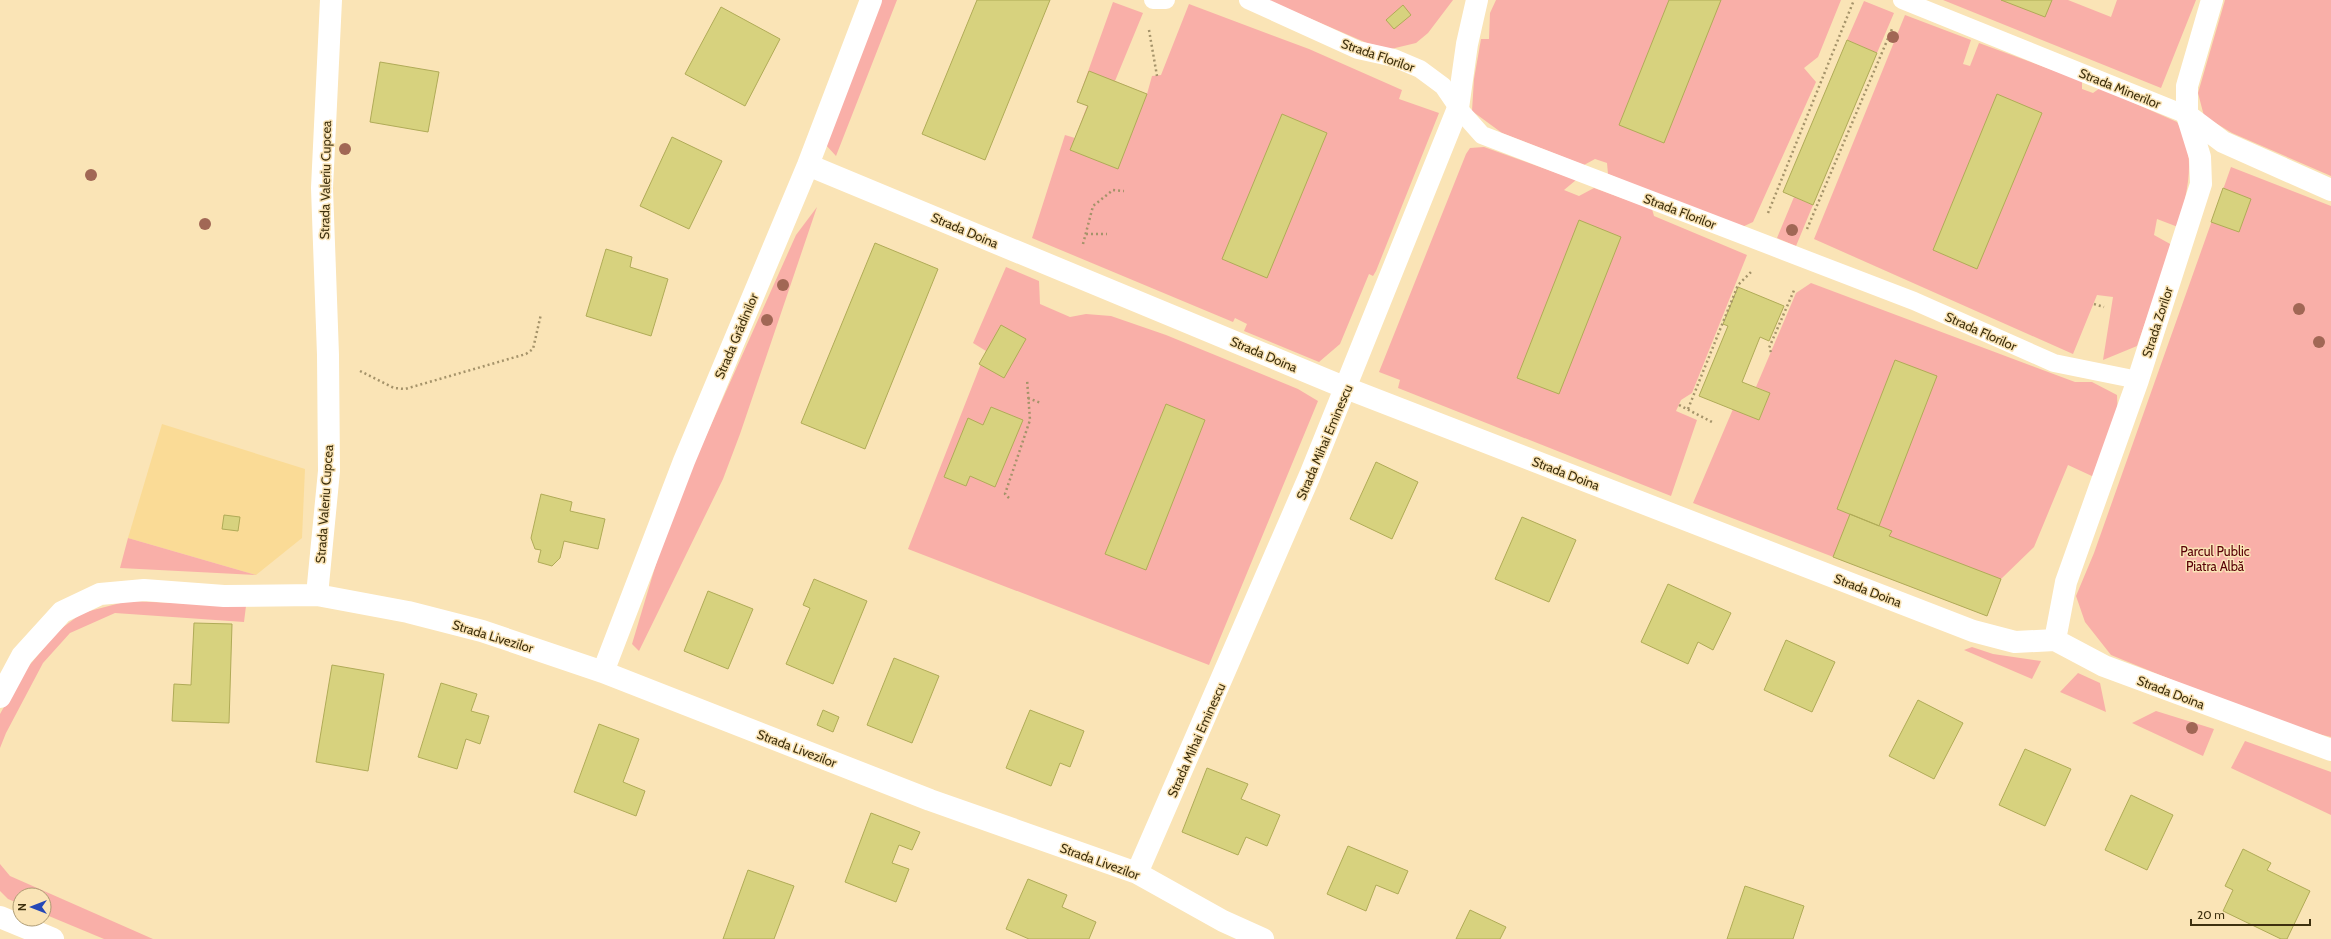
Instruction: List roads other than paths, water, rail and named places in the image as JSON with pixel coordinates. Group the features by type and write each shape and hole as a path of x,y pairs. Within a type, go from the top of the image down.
{"street":[{"name":"Strada Valeriu Cupcea","path":"317,595 329,471 328,355 322,188 331,0"},
{"name":"Strada Grădinilor","path":"603,672 684,461 808,165 871,0"},
{"name":"Strada Mihai Eminescu","path":"1137,873 1190,755 1346,388 1458,108 1467,44 1477,0"},
{"name":"Strada Zorilor","path":"2055,640 2066,582 2138,380 2201,184 2200,157 2187,115 2186,86 2212,0"},
{"name":"Strada Minerilor","path":"2187,115 2223,142 2331,190"},
{"name":"Strada Doina","path":"808,165 1346,388 1973,631 2014,642 2055,640 2104,666 2331,750"},
{"path":"0,697 22,656 62,612 100,594 144,590 224,596 317,595"},
{"name":"Strada Livezilor","path":"317,595 408,612 482,631 603,672 930,800 1137,873 1223,921 1263,939"},
{"path":"0,917 53,939"}],"lane":[{"path":"1153,0 1166,0"},
{"name":"Strada Florilor","path":"1248,0 1358,50 1394,58 1420,69 1443,86 1458,108 1482,135 1914,301 2054,363 2138,380"},
{"name":"Strada Minerilor","path":"1903,0 2187,115"}],"park label":[{"name":"Parcul Public Piatra Albă","path":"2215,558"}]}
